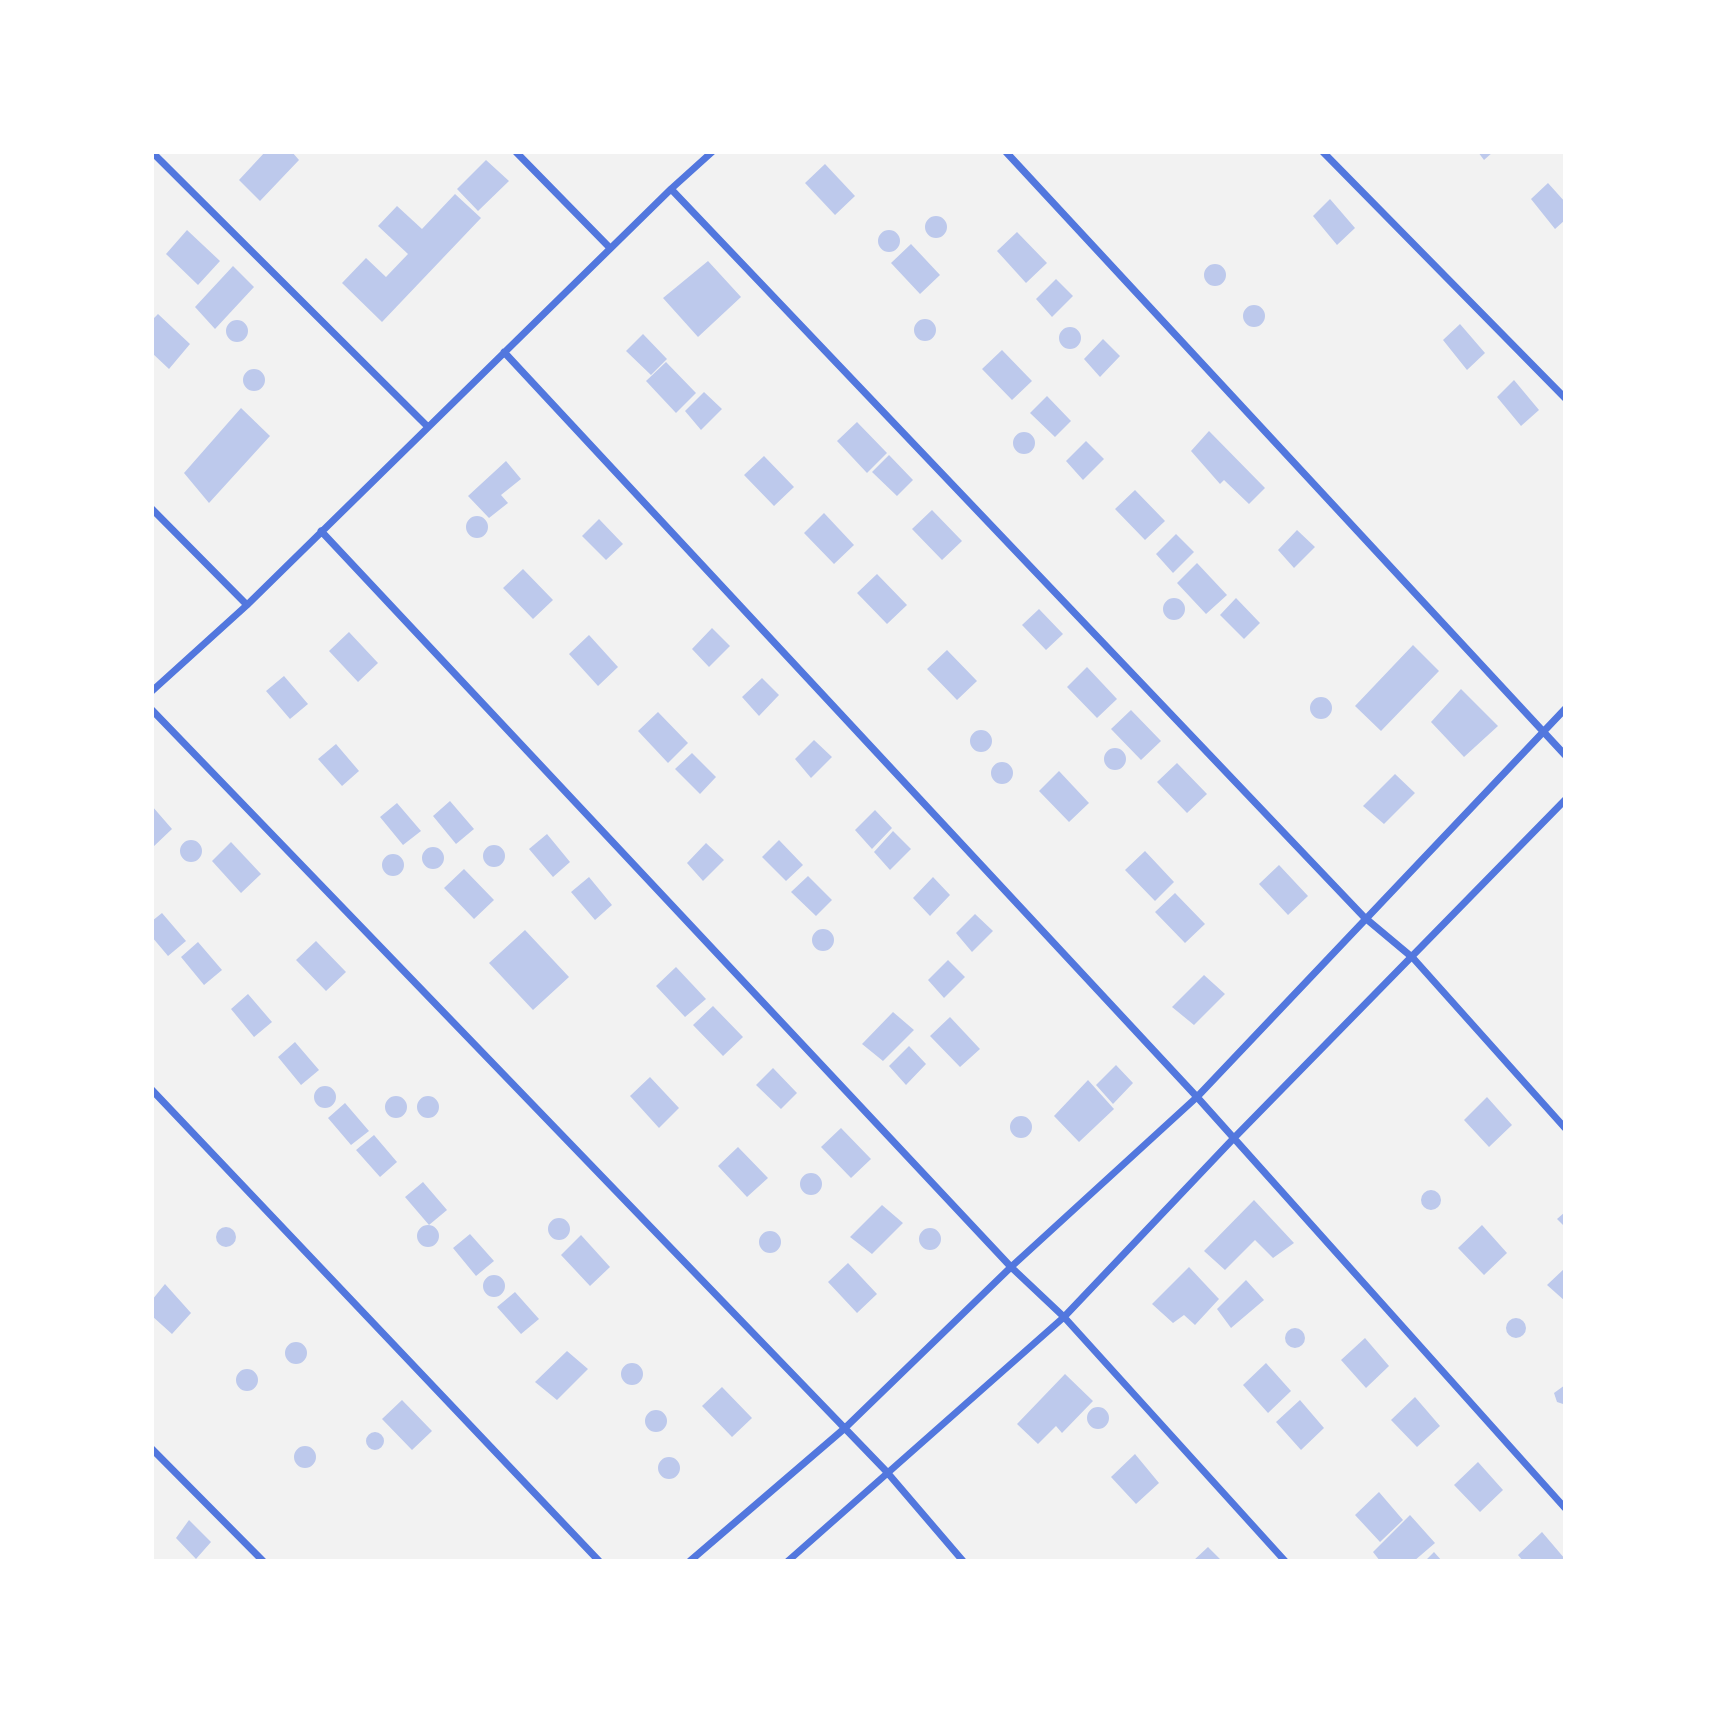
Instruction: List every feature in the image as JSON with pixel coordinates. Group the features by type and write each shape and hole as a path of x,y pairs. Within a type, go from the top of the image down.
{"street":[{"path":"152,152 428,426"},
{"path":"516,152 611,248"},
{"path":"152,691 247,605 671,189 712,152"},
{"path":"1006,152 1565,755"},
{"path":"1323,152 1565,398"},
{"path":"671,189 1364,918 1413,958 1565,1128"},
{"path":"504,352 1196,1097 1565,1508"},
{"path":"152,509 247,605"},
{"path":"321,531 1012,1267 1064,1317 1285,1561"},
{"path":"690,1561 845,1428 1012,1267 1196,1097 1565,709"},
{"path":"152,710 886,1471 963,1561"},
{"path":"788,1561 886,1471 1064,1317 1233,1139 1565,800"},
{"path":"152,1090 599,1561"},
{"path":"152,1449 263,1561"}],"building":[{"path":"265,152 292,152 299,160 260,201 239,180"},
{"path":"1478,152 1493,152 1484,160"},
{"path":"486,160 509,181 478,211 457,189"},
{"path":"825,164 855,196 835,215 805,183"},
{"path":"1548,183 1565,202 1565,220 1555,229 1531,199"},
{"path":"455,194 481,218 382,322 342,283 366,258 386,277 408,254 378,226 397,206 422,229"},
{"path":"1330,199 1355,228 1337,245 1313,216"},
{"path":"936,216 944,219 947,227 944,235 936,238 928,235 925,227 928,219"},
{"path":"187,230 220,261 198,285 166,254"},
{"path":"889,230 897,233 900,241 897,249 889,252 881,249 878,241 881,233"},
{"path":"1017,232 1047,263 1026,283 997,251"},
{"path":"911,244 940,275 920,294 891,263"},
{"path":"708,261 741,297 698,337 663,298"},
{"path":"1215,264 1223,267 1226,275 1223,283 1215,286 1207,283 1204,275 1207,267"},
{"path":"233,266 254,287 215,329 195,307"},
{"path":"1056,279 1073,296 1052,317 1036,299"},
{"path":"1254,305 1262,308 1265,316 1262,324 1254,327 1246,324 1243,316 1246,308"},
{"path":"158,314 190,344 169,369 152,353 152,320"},
{"path":"925,319 933,322 936,330 933,338 925,341 917,338 914,330 917,322"},
{"path":"237,320 245,323 248,331 245,339 237,342 229,339 226,331 229,323"},
{"path":"1460,324 1485,353 1467,370 1443,340"},
{"path":"1070,327 1078,330 1081,338 1078,346 1070,349 1062,346 1059,338 1062,330"},
{"path":"643,334 667,359 651,375 626,351"},
{"path":"1103,339 1120,356 1100,377 1084,359"},
{"path":"1002,350 1032,381 1012,400 982,369"},
{"path":"666,362 696,393 676,413 646,381"},
{"path":"254,369 262,372 265,380 262,388 254,391 246,388 243,380 246,372"},
{"path":"1514,380 1539,410 1521,426 1497,397"},
{"path":"704,392 722,409 701,430 685,411"},
{"path":"1047,396 1071,421 1055,437 1030,413"},
{"path":"241,408 270,436 209,503 184,473"},
{"path":"857,422 887,453 867,473 837,441"},
{"path":"1209,431 1265,488 1249,504 1224,480 1220,484 1191,451"},
{"path":"1024,432 1032,435 1035,443 1032,451 1024,454 1016,451 1013,443 1016,435"},
{"path":"1086,441 1104,459 1083,480 1066,461"},
{"path":"889,455 913,480 897,496 872,472"},
{"path":"764,456 794,487 774,506 744,475"},
{"path":"506,461 521,479 501,495 508,503 489,518 468,496"},
{"path":"1135,490 1165,521 1145,540 1115,509"},
{"path":"932,510 962,541 942,560 912,529"},
{"path":"824,513 854,545 834,564 804,533"},
{"path":"477,516 485,519 488,527 485,535 477,538 469,535 466,527 469,519"},
{"path":"599,519 623,544 606,560 582,536"},
{"path":"1297,530 1315,547 1294,568 1278,550"},
{"path":"1176,534 1194,552 1173,573 1156,554"},
{"path":"1197,563 1227,595 1206,614 1177,583"},
{"path":"523,569 553,600 533,619 503,588"},
{"path":"877,574 907,605 887,624 857,593"},
{"path":"1174,598 1182,601 1185,609 1182,617 1174,620 1166,617 1163,609 1166,601"},
{"path":"1236,598 1260,623 1244,639 1220,615"},
{"path":"1039,609 1063,634 1046,650 1022,625"},
{"path":"712,628 730,646 709,667 692,649"},
{"path":"349,632 378,663 358,682 329,651"},
{"path":"589,635 618,667 598,686 569,654"},
{"path":"1413,645 1439,671 1381,731 1355,706"},
{"path":"947,650 977,681 957,700 927,669"},
{"path":"1087,667 1117,699 1097,718 1067,687"},
{"path":"284,676 308,704 290,719 266,691"},
{"path":"762,678 779,695 759,716 742,697"},
{"path":"1461,689 1498,726 1464,757 1431,722"},
{"path":"1321,697 1329,700 1332,708 1329,716 1321,719 1313,716 1310,708 1313,700"},
{"path":"1131,710 1161,741 1141,760 1111,729"},
{"path":"658,712 688,743 668,763 638,731"},
{"path":"981,730 989,733 992,741 989,749 981,752 973,749 970,741 973,733"},
{"path":"814,740 832,757 811,778 795,759"},
{"path":"336,744 359,771 342,786 318,759"},
{"path":"1115,748 1123,751 1126,759 1123,767 1115,770 1107,767 1104,759 1107,751"},
{"path":"692,753 716,777 700,794 675,769"},
{"path":"1002,762 1010,765 1013,773 1010,781 1002,784 994,781 991,773 994,765"},
{"path":"1177,763 1207,794 1187,813 1157,782"},
{"path":"1059,771 1089,803 1069,822 1039,791"},
{"path":"1395,774 1415,793 1384,824 1363,806"},
{"path":"450,801 474,829 456,844 433,816"},
{"path":"397,803 421,831 403,845 380,817"},
{"path":"152,806 172,829 152,848"},
{"path":"875,810 892,828 872,849 855,830"},
{"path":"893,831 911,849 890,870 874,852"},
{"path":"547,834 570,862 553,877 529,849"},
{"path":"191,840 199,843 202,851 199,859 191,862 183,859 180,851 183,843"},
{"path":"779,840 803,865 786,881 762,857"},
{"path":"231,842 261,874 241,893 212,861"},
{"path":"706,843 724,860 703,881 687,863"},
{"path":"494,845 502,848 505,856 502,864 494,867 486,864 483,856 486,848"},
{"path":"433,847 441,850 444,858 441,866 433,869 425,866 422,858 425,850"},
{"path":"1145,851 1174,882 1155,901 1125,870"},
{"path":"393,854 401,857 404,865 401,873 393,876 385,873 382,865 385,857"},
{"path":"1279,865 1308,896 1288,915 1259,884"},
{"path":"464,869 494,900 474,919 444,888"},
{"path":"808,876 832,900 816,916 791,892"},
{"path":"589,877 612,905 595,920 571,892"},
{"path":"933,877 950,895 930,916 913,898"},
{"path":"1175,893 1205,924 1185,943 1155,912"},
{"path":"162,913 186,941 168,956 152,937 152,921"},
{"path":"975,914 993,931 972,952 956,933"},
{"path":"823,929 831,932 834,940 831,948 823,951 815,948 812,940 815,932"},
{"path":"525,930 569,977 533,1010 489,963"},
{"path":"316,941 346,972 326,991 296,960"},
{"path":"198,942 222,970 204,985 181,957"},
{"path":"948,960 965,977 944,998 928,980"},
{"path":"676,967 706,999 685,1017 656,986"},
{"path":"1204,975 1225,994 1194,1025 1172,1007"},
{"path":"248,994 272,1022 254,1037 231,1009"},
{"path":"713,1006 743,1037 723,1056 693,1025"},
{"path":"893,1012 914,1030 883,1061 862,1044"},
{"path":"950,1017 980,1049 960,1067 930,1036"},
{"path":"295,1042 319,1070 301,1085 278,1057"},
{"path":"909,1046 926,1064 906,1085 889,1066"},
{"path":"1116,1065 1133,1083 1113,1104 1096,1085"},
{"path":"773,1068 797,1093 781,1109 756,1085"},
{"path":"650,1077 679,1108 659,1128 630,1096"},
{"path":"1088,1080 1114,1109 1079,1142 1054,1116"},
{"path":"325,1086 333,1089 336,1097 333,1105 325,1108 317,1105 314,1097 317,1089"},
{"path":"396,1096 404,1099 407,1107 404,1115 396,1118 388,1115 385,1107 388,1099"},
{"path":"428,1096 436,1099 439,1107 436,1115 428,1118 420,1115 417,1107 420,1099"},
{"path":"1487,1097 1512,1125 1489,1147 1464,1120"},
{"path":"345,1103 369,1131 351,1145 328,1118"},
{"path":"1021,1116 1029,1119 1032,1127 1029,1135 1021,1138 1013,1135 1010,1127 1013,1119"},
{"path":"841,1128 871,1159 851,1178 821,1147"},
{"path":"374,1135 397,1162 380,1177 356,1150"},
{"path":"738,1147 768,1178 747,1197 718,1166"},
{"path":"811,1173 819,1176 822,1184 819,1192 811,1195 803,1192 800,1184 803,1176"},
{"path":"423,1182 447,1210 429,1225 405,1197"},
{"path":"1431,1190 1438,1193 1441,1200 1438,1207 1431,1210 1424,1207 1421,1200 1424,1193"},
{"path":"1254,1200 1294,1243 1273,1258 1255,1240 1225,1270 1204,1251"},
{"path":"882,1205 903,1223 872,1254 850,1237"},
{"path":"1565,1212 1565,1227 1557,1219"},
{"path":"559,1218 567,1221 570,1229 567,1237 559,1240 551,1237 548,1229 551,1221"},
{"path":"428,1225 436,1228 439,1236 436,1244 428,1247 420,1244 417,1236 420,1228"},
{"path":"1482,1225 1507,1253 1484,1275 1458,1248"},
{"path":"226,1227 233,1230 236,1237 233,1244 226,1247 219,1244 216,1237 219,1230"},
{"path":"930,1228 938,1231 941,1239 938,1247 930,1250 922,1247 919,1239 922,1231"},
{"path":"770,1231 778,1234 781,1242 778,1250 770,1253 762,1250 759,1242 762,1234"},
{"path":"470,1234 494,1261 476,1276 453,1248"},
{"path":"581,1235 610,1267 590,1286 561,1255"},
{"path":"848,1263 877,1294 857,1313 828,1282"},
{"path":"1189,1267 1219,1299 1195,1325 1184,1315 1173,1323 1152,1304"},
{"path":"1565,1268 1565,1301 1547,1285"},
{"path":"494,1275 502,1278 505,1286 502,1294 494,1297 486,1294 483,1286 486,1278"},
{"path":"1246,1280 1264,1300 1231,1328 1217,1309"},
{"path":"165,1284 191,1313 172,1334 152,1316 152,1300"},
{"path":"515,1292 539,1319 521,1334 497,1307"},
{"path":"1516,1318 1523,1321 1526,1328 1523,1335 1516,1338 1509,1335 1506,1328 1509,1321"},
{"path":"1295,1328 1302,1331 1305,1338 1302,1345 1295,1348 1288,1345 1285,1338 1288,1331"},
{"path":"1365,1338 1389,1366 1366,1388 1341,1360"},
{"path":"296,1342 304,1345 307,1353 304,1361 296,1364 288,1361 285,1353 288,1345"},
{"path":"567,1351 588,1369 557,1400 535,1382"},
{"path":"632,1363 640,1366 643,1374 640,1382 632,1385 624,1382 621,1374 624,1366"},
{"path":"1266,1363 1291,1391 1268,1413 1243,1385"},
{"path":"247,1369 255,1372 258,1380 255,1388 247,1391 239,1388 236,1380 239,1372"},
{"path":"1065,1374 1093,1401 1062,1433 1056,1426 1038,1444 1017,1424"},
{"path":"1565,1385 1563,1404 1557,1402 1554,1393"},
{"path":"722,1387 752,1418 732,1437 702,1406"},
{"path":"1415,1397 1440,1426 1417,1447 1391,1420"},
{"path":"402,1400 432,1431 412,1450 382,1419"},
{"path":"1300,1400 1324,1428 1301,1450 1276,1422"},
{"path":"1098,1407 1106,1410 1109,1418 1106,1426 1098,1429 1090,1426 1087,1418 1090,1410"},
{"path":"656,1410 664,1413 667,1421 664,1429 656,1432 648,1429 645,1421 648,1413"},
{"path":"371,1432 379,1432 384,1441 382,1448 371,1450 366,1445 366,1437"},
{"path":"305,1446 313,1449 316,1457 313,1465 305,1468 297,1465 294,1457 297,1449"},
{"path":"1135,1454 1159,1483 1136,1504 1111,1477"},
{"path":"669,1457 677,1460 680,1468 677,1476 669,1479 661,1476 658,1468 661,1460"},
{"path":"1478,1462 1503,1490 1480,1512 1454,1485"},
{"path":"1379,1492 1403,1520 1380,1542 1355,1515"},
{"path":"1410,1515 1435,1543 1414,1561 1380,1561 1373,1552"},
{"path":"189,1520 211,1542 196,1559 176,1538"},
{"path":"1542,1532 1565,1561 1523,1561 1518,1555"},
{"path":"1208,1547 1222,1561 1193,1561"},
{"path":"1434,1552 1442,1561 1425,1561"}]}
